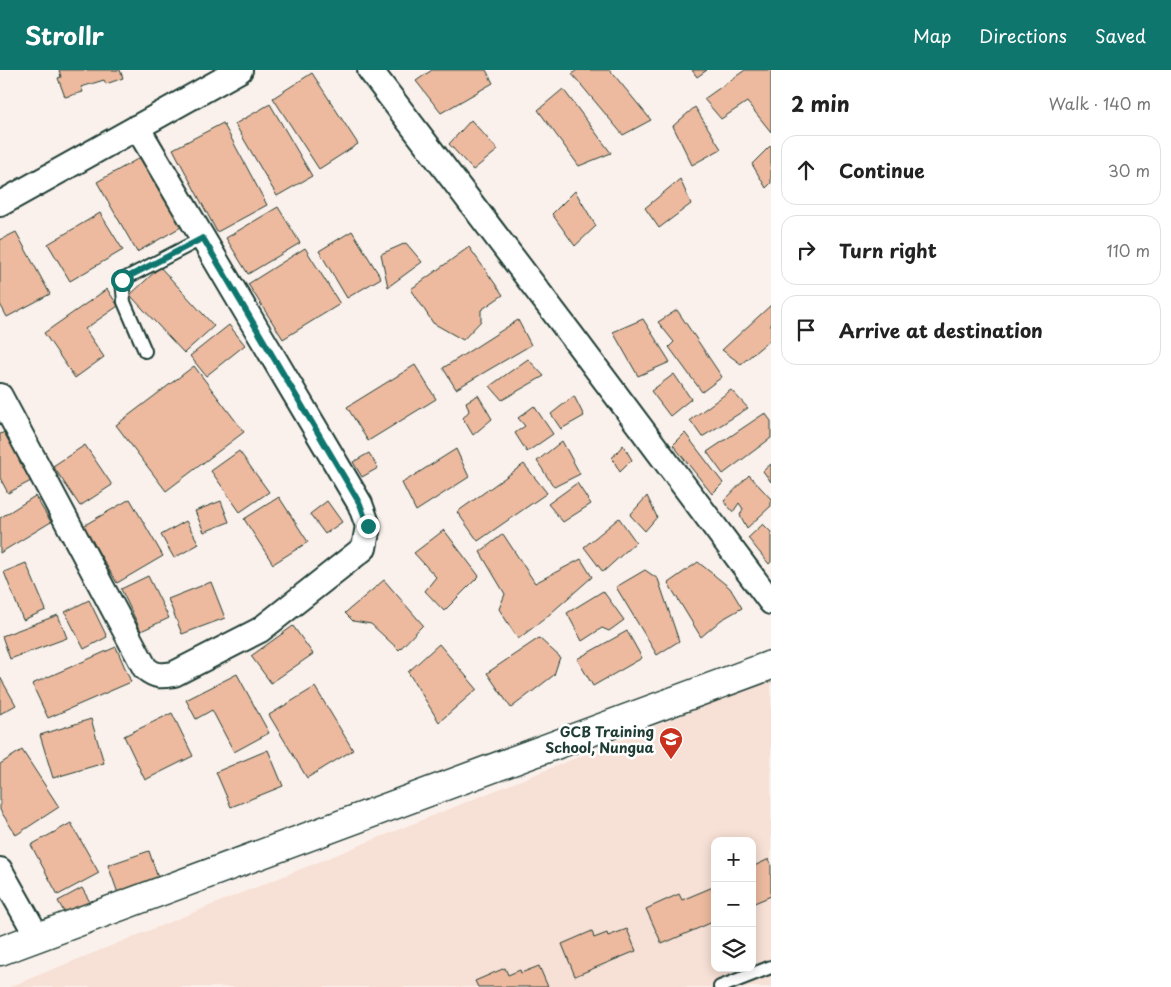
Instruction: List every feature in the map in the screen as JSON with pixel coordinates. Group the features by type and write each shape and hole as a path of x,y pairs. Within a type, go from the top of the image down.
{"street":[{"path":"0,204 240,70"},
{"path":"370,70 771,602"},
{"path":"0,396 145,668 151,674 160,676 174,674 260,630 364,548 368,526 360,504 138,127"},
{"path":"0,950 771,665"},
{"path":"0,870 37,936"}],"lane":[{"path":"145,351 124,302 122,280 203,238"},
{"path":"720,987 771,966"}],"shaded area":[{"name":"GCB Training School, Nungua","path":"771,679 771,987 9,987"}],"building":[{"path":"59,70 120,70 123,78 106,84 104,80 81,87 83,92 65,97 58,78 61,77"},
{"path":"432,70 486,70 493,83 441,113 416,81"},
{"path":"577,70 610,70 651,120 623,135 572,74"},
{"path":"692,70 707,70 697,77"},
{"path":"745,70 771,70 771,132 747,102 721,119 704,99"},
{"path":"312,73 358,144 319,169 273,98"},
{"path":"563,89 611,153 579,166 538,110"},
{"path":"270,104 312,176 277,196 235,124"},
{"path":"695,107 721,149 692,165 673,126"},
{"path":"471,120 498,150 473,170 449,144"},
{"path":"223,123 267,205 217,232 173,149"},
{"path":"771,145 771,183 766,188 752,164"},
{"path":"141,157 181,227 137,252 97,182"},
{"path":"680,179 691,204 659,228 645,208"},
{"path":"575,191 596,226 575,246 552,214"},
{"path":"278,207 300,243 248,274 226,238"},
{"path":"100,213 123,250 70,281 48,244"},
{"path":"352,231 381,278 347,298 319,251"},
{"path":"16,232 50,294 7,317 0,304 0,240"},
{"path":"406,243 422,262 388,287 381,254"},
{"path":"469,247 503,295 481,310 481,321 463,340 433,323 411,289"},
{"path":"305,248 340,304 283,339 248,284"},
{"path":"160,267 214,326 184,353 130,295"},
{"path":"107,289 118,306 85,329 104,357 75,378 44,333"},
{"path":"771,305 771,339 741,364 722,350"},
{"path":"677,310 722,377 702,392 669,347 674,342 658,322"},
{"path":"643,319 670,362 638,376 613,332"},
{"path":"518,320 531,345 456,389 443,368"},
{"path":"229,325 245,345 206,376 190,356"},
{"path":"528,359 544,376 502,400 490,386"},
{"path":"415,365 436,399 368,441 347,407"},
{"path":"194,366 244,432 166,491 116,425"},
{"path":"674,374 691,399 670,416 651,391"},
{"path":"731,390 748,408 702,437 690,420"},
{"path":"478,395 492,419 473,435 463,418 469,411 466,402"},
{"path":"574,396 584,416 561,429 551,414"},
{"path":"534,406 553,434 527,452 515,433 525,426 518,418"},
{"path":"765,413 771,421 771,438 723,474 707,452"},
{"path":"5,432 31,481 8,493 0,478 0,434"},
{"path":"685,433 723,483 712,494 673,445"},
{"path":"562,441 580,474 554,487 537,461"},
{"path":"85,445 112,485 80,506 53,466"},
{"path":"623,445 632,460 620,472 612,458"},
{"path":"456,449 469,477 416,511 402,483"},
{"path":"239,451 269,492 240,512 211,471"},
{"path":"369,453 378,468 362,477 353,462"},
{"path":"524,464 547,493 478,541 457,512"},
{"path":"771,464 771,482 763,471"},
{"path":"749,475 771,499 771,506 747,528 740,515 743,509 739,503 733,512 724,501"},
{"path":"577,483 591,504 563,522 548,504"},
{"path":"35,496 51,522 0,553 0,518"},
{"path":"647,496 657,517 645,531 630,515"},
{"path":"279,497 308,542 273,564 244,519"},
{"path":"130,499 163,556 117,583 83,526"},
{"path":"221,501 229,522 204,532 195,511"},
{"path":"327,501 342,522 325,534 310,514"},
{"path":"619,518 636,542 603,572 584,547"},
{"path":"186,521 199,544 174,558 161,535"},
{"path":"763,524 771,532 771,562 769,564 748,538"},
{"path":"444,530 479,576 444,611 425,591 436,577 414,553"},
{"path":"503,534 535,583 581,559 592,577 518,639 499,609 505,594 480,552"},
{"path":"698,562 730,588 742,608 721,620 701,637 668,583"},
{"path":"26,563 46,610 23,620 4,572"},
{"path":"645,570 658,579 679,641 657,655 616,587"},
{"path":"148,576 169,618 141,631 121,589"},
{"path":"384,580 423,625 399,650 371,624 353,621 345,613"},
{"path":"211,582 225,618 182,634 168,599"},
{"path":"603,591 624,620 609,631 602,628 582,641 567,613"},
{"path":"89,600 107,637 84,649 65,612"},
{"path":"58,615 67,638 10,659 2,636"},
{"path":"293,626 313,654 271,683 251,656"},
{"path":"627,631 642,658 593,686 577,659"},
{"path":"539,638 560,657 554,675 511,708 487,673"},
{"path":"439,644 477,689 439,722 408,672"},
{"path":"116,647 131,682 48,718 32,684"},
{"path":"237,674 269,733 234,752 212,710 196,719 186,700"},
{"path":"0,677 16,705 0,714"},
{"path":"315,687 353,750 307,778 269,715"},
{"path":"172,713 193,756 145,780 124,736"},
{"path":"91,719 104,763 53,778 40,735"},
{"path":"22,750 59,807 16,835 0,810 0,764"},
{"path":"268,750 283,786 231,807 216,772"},
{"path":"71,823 99,873 58,895 31,845"},
{"path":"149,851 160,884 120,899 108,865"},
{"path":"769,859 771,864 771,896 756,902 756,882 756,865"},
{"path":"82,888 90,902 92,900 97,909 70,923 58,901"},
{"path":"711,888 711,923 662,944 646,909 679,894 682,900"},
{"path":"627,929 636,951 575,976 562,944 592,931 594,938 607,933 608,936"},
{"path":"539,966 548,987 478,987 475,981 505,968 508,975 520,970 521,973"}],"place":[{"name":"GCB Training School, Nungua","path":"671,760"}],"route":[{"path":"122,280 203,238 360,504 368,526"}]}
